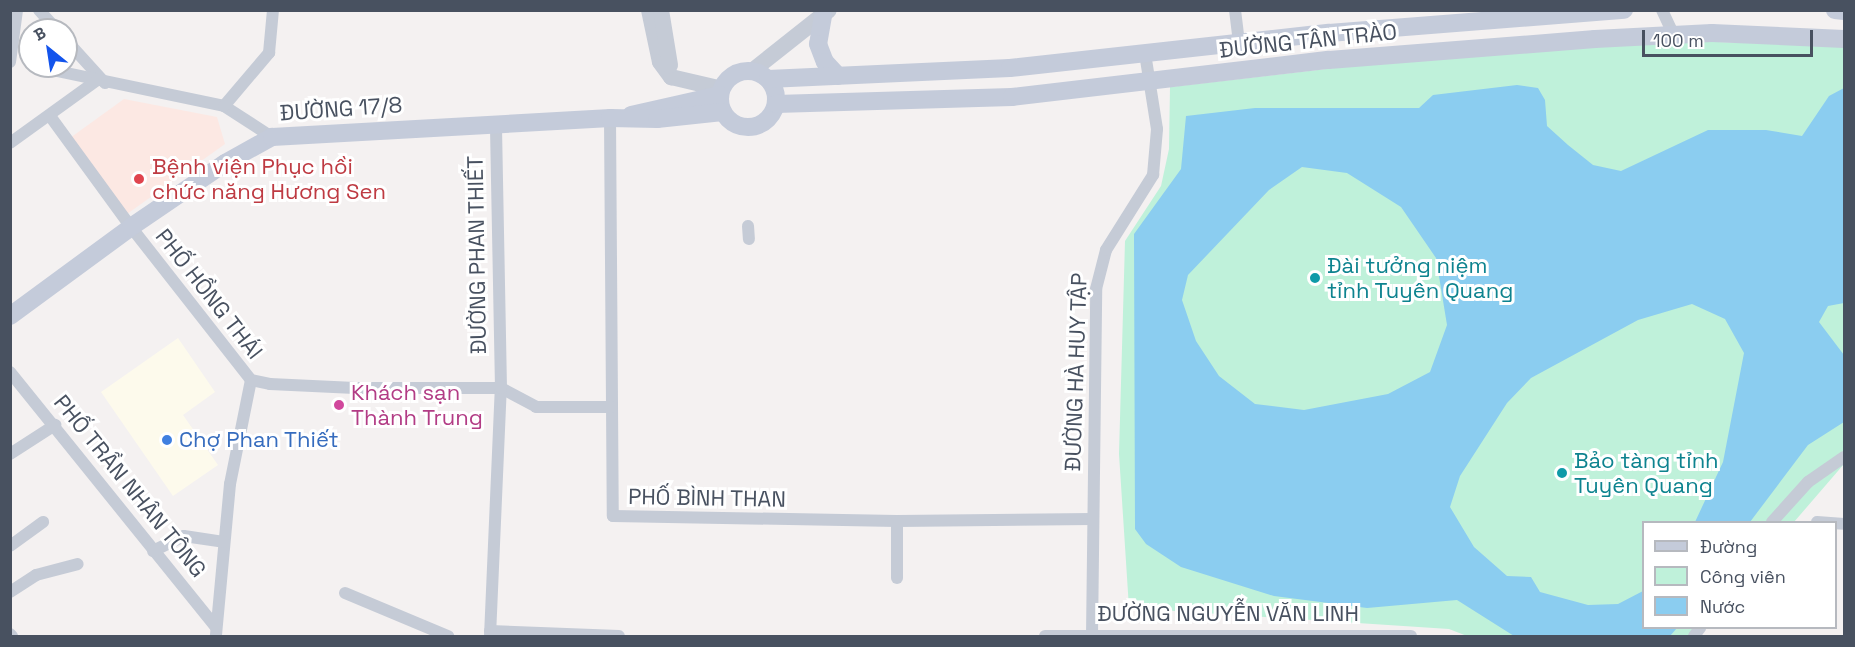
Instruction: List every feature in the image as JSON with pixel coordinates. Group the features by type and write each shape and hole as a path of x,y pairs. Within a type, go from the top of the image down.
{"main road":[{"name":"ĐƯỜNG TÂN TRÀO","path":"760,75 838,76 1010,68 1475,16 1624,10"},
{"path":"1835,10 1845,11"},
{"path":"826,13 818,44 825,62 838,76"},
{"name":"ĐƯỜNG TÂN TRÀO","path":"776,104 1012,97 1149,83 1329,60 1673,34 1845,39"},
{"path":"734,75 760,75 776,95 776,104 767,120 750,128 736,125 722,99 734,75"},
{"name":"ĐƯỜNG 17/8","path":"10,316 130,227 225,164 273,137 615,118 654,107 722,99"}],"street":[{"path":"11,61 17,10"},
{"path":"224,106 269,53 273,10"},
{"path":"649,10 660,62 670,75 722,99"},
{"path":"662,10 670,75"},
{"path":"1235,10 1239,43"},
{"path":"1662,10 1673,34"},
{"path":"760,75 826,13"},
{"name":"ĐƯỜNG HÀ HUY TẬP","path":"1092,636 1096,289 1106,250 1153,175 1157,129 1145,52"},
{"path":"78,54 101,82"},
{"path":"78,77 224,106 273,137"},
{"path":"10,144 101,82"},
{"name":"PHỐ HỒNG THÁI","path":"50,116 130,227 251,380 230,484 216,632"},
{"name":"PHỐ BÌNH THAN","path":"615,118 610,510 618,519 897,521 1092,519"},
{"name":"ĐƯỜNG PHAN THIẾT","path":"490,634 501,388 496,124"},
{"path":"748,226 749,239"},
{"name":"PHỐ TRẦN NHÂN TÔNG","path":"10,372 55,425 216,632"},
{"path":"251,380 345,388 501,388 536,407 612,407"},
{"path":"10,454 55,425"},
{"path":"1773,521 1802,488 1845,457"},
{"path":"897,521 897,578"},
{"path":"10,546 43,522"},
{"path":"153,551 184,536 224,542"},
{"path":"10,592 36,575 78,564"},
{"path":"345,592 447,636"},
{"path":"490,634 619,636"},
{"name":"ĐƯỜNG NGUYỄN VĂN LINH","path":"1045,636 1411,636"}],"shaded area":[{"name":"Bệnh viện Phục hồi chức năng Hương Sen","path":"124,99 217,117 225,144 127,214 70,138"},
{"name":"Chợ Phan Thiết","path":"178,338 215,392 183,415 218,465 173,496 101,392"}],"green space":[{"path":"1594,38 1844,46 1844,464 1795,521 1642,521 1642,629 1701,629 1694,636 1467,636 1449,629 1129,608 1119,454 1125,241 1161,186 1169,149 1170,87"}],"water":[{"path":"1517,85 1538,88 1545,100 1547,126 1593,165 1621,171 1708,130 1766,130 1802,136 1829,96 1844,88 1844,303 1828,306 1819,322 1844,355 1844,422 1808,445 1751,521 1695,521 1723,462 1744,353 1725,319 1692,304 1638,320 1531,378 1507,403 1460,476 1450,507 1474,547 1507,576 1531,577 1540,592 1588,605 1618,604 1642,592 1642,629 1676,629 1670,636 1514,636 1457,600 1367,608 1274,596 1181,567 1146,544 1135,529 1134,234 1181,169 1186,116 1255,108 1419,108 1433,95","holes":["1302,167 1347,173 1401,207 1436,258 1447,325 1430,372 1388,394 1304,410 1255,404 1219,376 1196,341 1182,300 1188,275 1269,190"]}],"place":[{"name":"Bệnh viện Phục hồi chức năng Hương Sen","path":"139,179"},
{"name":"Đài tưởng niệm tỉnh Tuyên Quang","path":"1315,278"},
{"name":"Khách sạn Thành Trung","path":"339,405"},
{"name":"Chợ Phan Thiết","path":"167,440"},
{"name":"Bảo tàng tỉnh Tuyên Quang","path":"1562,473"}]}
